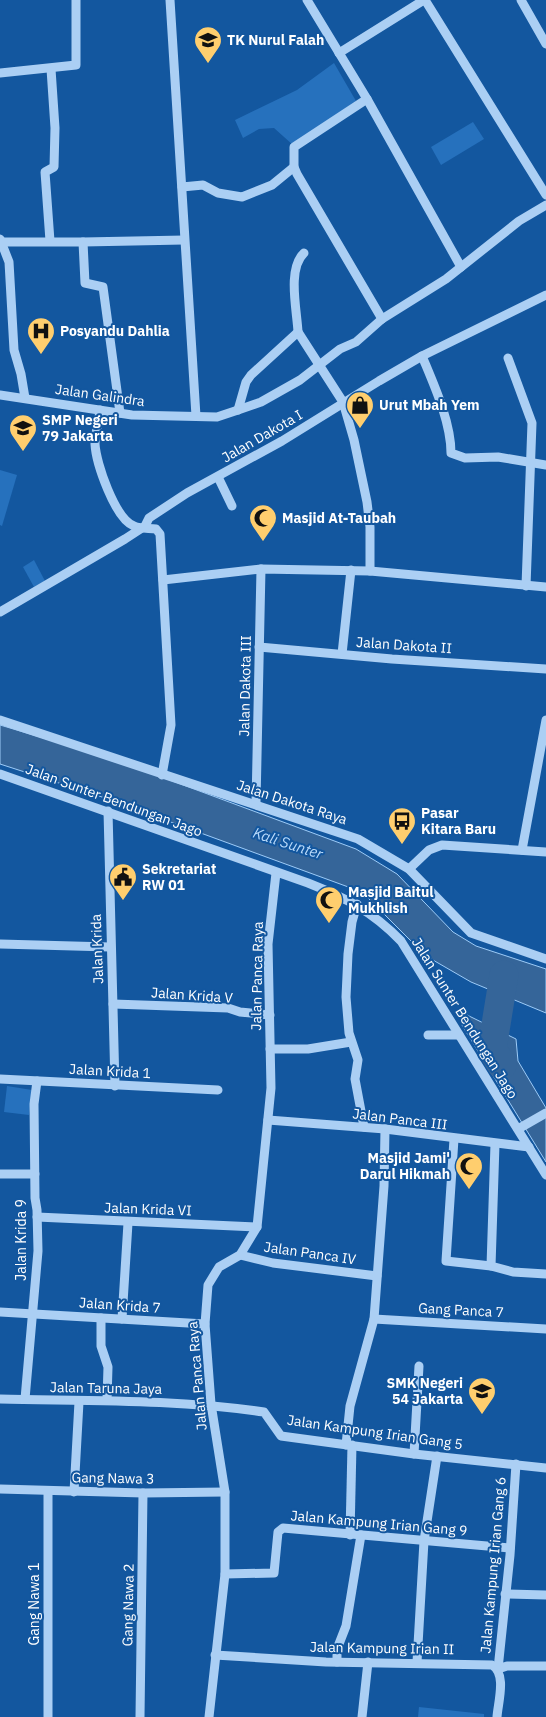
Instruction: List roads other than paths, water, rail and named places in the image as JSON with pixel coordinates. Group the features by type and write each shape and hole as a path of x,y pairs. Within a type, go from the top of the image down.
{"street":[{"path":"0,73 76,65 76,0"},
{"path":"170,0 196,416"},
{"path":"307,0 367,99 462,267"},
{"path":"339,53 425,0 546,195"},
{"path":"520,0 546,44"},
{"path":"50,241 45,172 54,167 55,128 51,69"},
{"path":"367,99 294,147 294,167 382,319"},
{"path":"182,187 203,185 218,193 242,197 272,185 294,167"},
{"name":"Jalan Galindra","path":"0,395 120,413 217,417 238,410 277,393 300,380 340,349 356,342 382,319 462,267 519,221 546,204"},
{"path":"25,398 14,350 9,262 0,241 184,240"},
{"path":"83,242 85,283 103,287 120,413"},
{"path":"304,253 297,260 294,271 298,332 318,366 326,374 343,402 354,440 367,502 370,527 370,570"},
{"name":"Jalan Dakota I","path":"0,612 144,526 149,518 187,493 282,441 343,402 422,356 546,295"},
{"path":"238,410 246,382 298,332"},
{"path":"422,356 451,440 451,453 465,458 498,457 546,465"},
{"path":"508,358 532,423 526,586"},
{"path":"100,410 95,444 98,464 107,490 121,514 133,526 156,529 160,534 171,725 162,775"},
{"path":"218,477 232,506"},
{"path":"163,580 261,569 370,570 546,587"},
{"name":"Jalan Dakota III","path":"256,803 261,569"},
{"path":"342,654 351,570"},
{"name":"Jalan Dakota II","path":"259,647 546,668"},
{"name":"Jalan Dakota Raya","path":"0,720 162,775 256,803 358,838 409,869 471,933 546,959"},
{"path":"522,850 546,720"},
{"name":"Jalan Sunter Bendungan Jago","path":"0,774 342,896 357,904 401,940 519,1128 546,1175"},
{"name":"Jalan Krida","path":"108,812 115,1086"},
{"path":"409,869 429,850 442,844 546,852"},
{"name":"Jalan Panca Raya","path":"209,1717 225,1574 225,1492 211,1404 205,1324 208,1285 219,1267 240,1255 257,1227 271,1088 268,944 276,873"},
{"path":"357,904 348,954 346,997 351,1042 358,1060 355,1079 364,1127"},
{"path":"0,944 110,947"},
{"name":"Jalan Krida V","path":"113,1004 228,1008 240,1012 270,1014"},
{"path":"428,1035 459,1035"},
{"path":"270,1049 308,1049 351,1042"},
{"name":"Jalan Krida 1","path":"0,1080 37,1080 115,1086 218,1090"},
{"name":"Jalan Krida 9","path":"25,1395 38,1251 35,1174 37,1080"},
{"path":"519,1128 546,1113"},
{"name":"Jalan Panca III","path":"268,1120 385,1129 529,1147"},
{"path":"350,1535 350,1406 374,1319 384,1186 385,1129"},
{"path":"454,1139 446,1261 491,1266 513,1272 546,1274"},
{"path":"491,1266 495,1144"},
{"path":"0,1174 35,1174"},
{"name":"Jalan Krida VI","path":"37,1217 128,1223 257,1227"},
{"path":"122,1319 128,1223"},
{"name":"Jalan Panca IV","path":"240,1255 273,1263 377,1276"},
{"name":"Jalan Krida 7","path":"0,1312 205,1324"},
{"path":"101,1318 101,1346 108,1367 108,1400"},
{"name":"Gang Panca 7","path":"374,1319 546,1329"},
{"path":"414,1454 419,1366"},
{"name":"Jalan Taruna Jaya","path":"0,1399 25,1395 79,1402 108,1400 211,1404"},
{"path":"74,1492 79,1402"},
{"name":"Jalan Kampung Irian Gang 5","path":"211,1404 264,1412 281,1436 414,1454 546,1468"},
{"path":"417,1662 424,1541 437,1456"},
{"name":"Jalan Kampung Irian Gang 6","path":"498,1669 516,1464"},
{"name":"Gang Nawa 3","path":"0,1489 143,1493 225,1492"},
{"name":"Gang Nawa 1","path":"48,1491 48,1717"},
{"name":"Gang Nawa 2","path":"140,1717 143,1493"},
{"name":"Jalan Kampung Irian Gang 9","path":"225,1574 274,1573 278,1532 283,1528 510,1548"},
{"path":"337,1662 337,1649 346,1626 361,1535"},
{"path":"506,1594 546,1595"},
{"name":"Jalan Kampung Irian II","path":"215,1654 337,1662 417,1662 492,1665 498,1669 507,1666 546,1666"},
{"path":"362,1717 368,1662"},
{"path":"497,1717 501,1676 498,1669"}],"water":[{"name":"Kali Sunter","path":"0,725 113,759 356,849 397,874 453,932 476,946 546,969 546,1013 471,982 426,956 362,892 105,798 0,764"},
{"path":"467,1015 516,1039 518,1061 546,1108 546,1162 462,1025"}],"waterway":[{"path":"502,1065 492,1049 504,975"}],"place":[{"name":"TK Nurul Falah","path":"208,64"},
{"name":"Posyandu Dahlia","path":"41,355"},
{"name":"Urut Mbah Yem","path":"360,429"},
{"name":"SMP Negeri 79 Jakarta","path":"23,452"},
{"name":"Masjid At-Taubah","path":"263,542"},
{"name":"Pasar Kitara Baru","path":"402,845"},
{"name":"Sekretariat RW 01","path":"123,901"},
{"name":"Masjid Baitul Mukhlish","path":"329,924"},
{"name":"Masjid Jami' Darul Hikmah","path":"469,1190"},
{"name":"SMK Negeri 54 Jakarta","path":"482,1415"}]}
